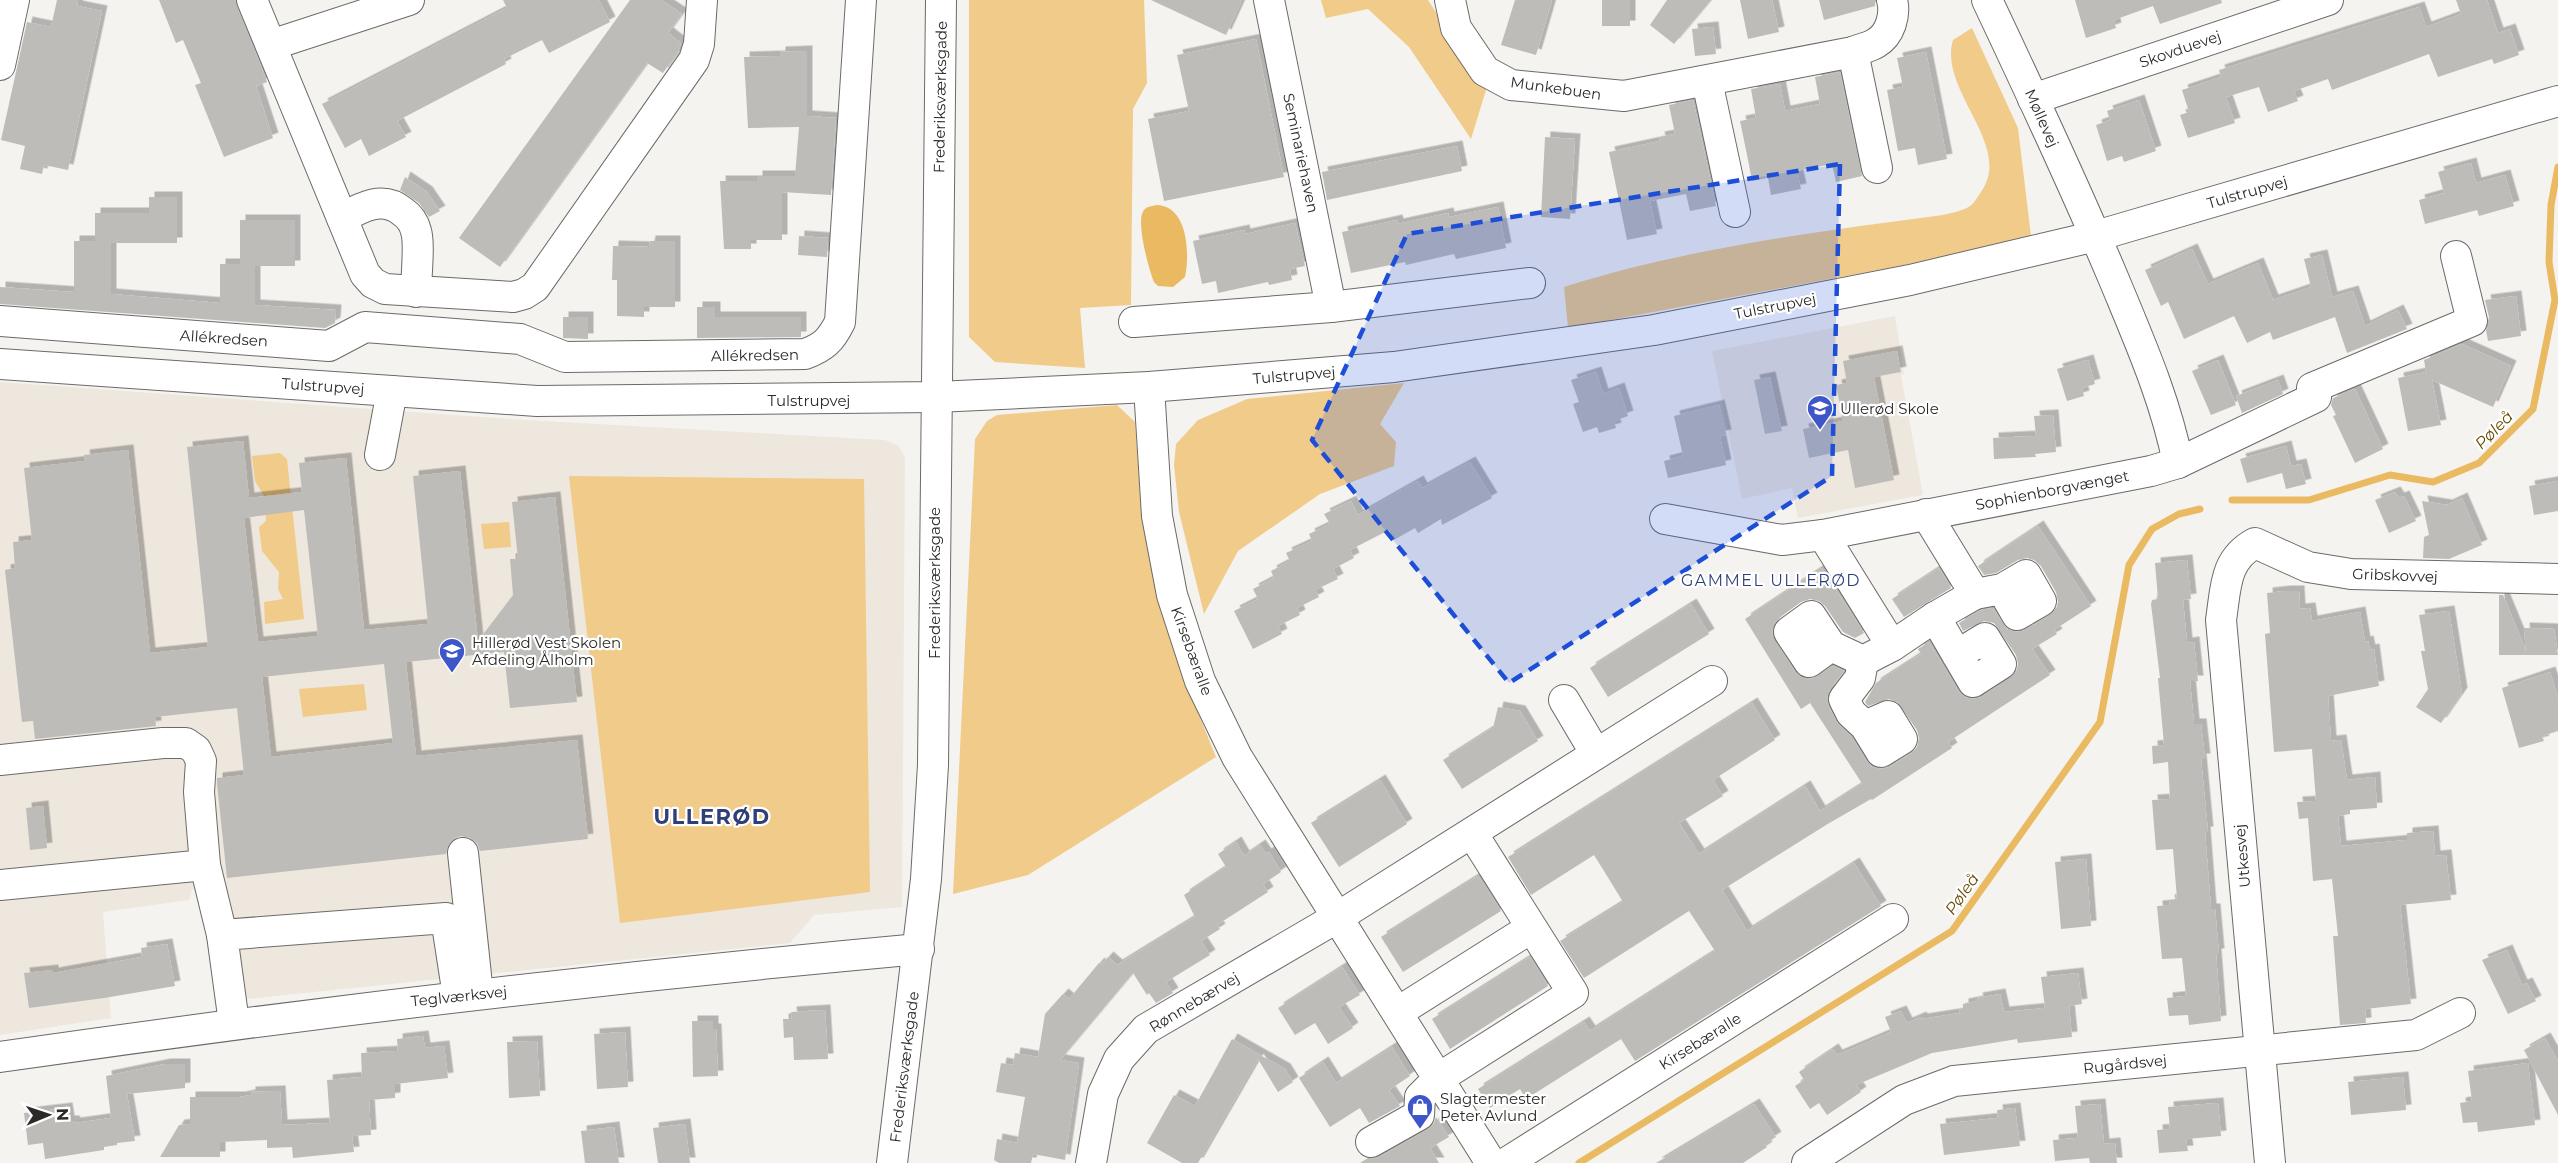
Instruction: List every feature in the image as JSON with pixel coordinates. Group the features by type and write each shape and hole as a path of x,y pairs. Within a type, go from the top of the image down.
{"street":[{"path":"0,65 14,0"},
{"path":"252,0 365,274 373,283 385,289 513,297 524,294 535,286 694,60 699,44 702,0"},
{"path":"271,45 410,0"},
{"name":"Allékredsen","path":"0,321 329,346 365,327 520,339 565,357 805,354 821,349 831,340 840,322 861,0"},
{"name":"Frederiksværksgade","path":"892,1163 919,949 933,765 941,0"},
{"name":"Seminariehaven","path":"1269,0 1332,307"},
{"name":"Munkebuen","path":"1450,0 1456,28 1485,71 1511,85 1624,96 1853,52 1877,43 1890,29 1894,7 1892,0"},
{"name":"Møllevej","path":"1987,0 2096,236"},
{"name":"Skovduevej","path":"2033,99 2257,11 2328,0"},
{"path":"1853,52 1877,168"},
{"path":"1707,81 1735,212"},
{"name":"Tulstrupvej","path":"0,364 537,401 843,400 936,397 1149,387 1394,367 1654,330 1910,280 2096,236 2558,101"},
{"path":"342,218 365,206 381,203 397,207 409,217 417,231 416,292"},
{"path":"2096,236 2172,433 2178,463"},
{"name":"Sophienborgvænget","path":"1665,519 1782,540 1823,535 2151,471 2178,463 2316,397 2312,388 2472,321 2456,256"},
{"path":"1134,322 1332,307 1530,282"},
{"path":"444,333 447,294"},
{"name":"Kirsebæralle","path":"1149,387 1157,516 1172,596 1200,681 1237,757 1491,1163"},
{"path":"381,455 392,391"},
{"path":"1863,661 1892,646 1935,617 1989,591 1926,514"},
{"path":"1823,535 1892,646"},
{"name":"Gribskovvej","path":"2240,551 2255,543 2308,567 2351,574 2558,579"},
{"name":"Utkesvej","path":"2240,551 2228,576 2221,620 2270,1163"},
{"path":"1935,617 1957,655"},
{"path":"1831,646 1863,661"},
{"path":"1863,661 1860,678 1844,699 1851,713 1865,726"},
{"path":"1338,917 1712,681"},
{"path":"1564,700 1596,754"},
{"path":"0,760 163,743 186,743 196,750 201,761 199,792 205,865 222,935 234,1023"},
{"path":"1371,1142 1419,1115 1420,1097 1439,1078 1573,993 1472,833"},
{"path":"463,853 468,995"},
{"path":"0,885 205,865"},
{"name":"Rønnebærvej","path":"1091,1163 1103,1094 1119,1059 1146,1029 1338,917"},
{"path":"222,935 446,918 468,995"},
{"name":"Kirsebæralle","path":"1506,1163 1893,919"},
{"path":"1398,1012 1532,928"},
{"name":"Teglværksvej","path":"0,1057 234,1023 468,995 919,949"},
{"name":"Rugårdsvej","path":"1807,1163 1904,1100 1954,1081 2416,1035 2460,1013"}],"highlighted area":[{"path":"1840,164 1832,476 1509,683 1312,440 1407,234"}],"shaded area":[{"path":"969,0 1144,0 1147,83 1133,109 1131,305 1080,308 1085,368 995,362 969,337"},
{"path":"1321,0 1428,0 1486,90 1471,139 1409,47 1368,9 1326,18"},
{"path":"1972,28 2018,128 2031,236 1904,265 1568,328 1564,287 1610,273 1752,243 1943,215 1967,208 1981,192 1989,174 1988,156 1983,137 1956,79 1951,59 1953,40"},
{"path":"1157,205 1167,207 1175,213 1181,222 1187,244 1185,277 1173,287 1158,286 1154,282 1144,245 1142,215 1145,209"},
{"name":"Ullerød Skole","path":"1895,316 1904,374 1901,375 1923,495 1798,518 1792,488 1742,499 1712,351"},
{"name":"Hillerød Vest Skolen Afdeling Ålholm","path":"0,382 525,420 885,440 899,446 905,458 902,907 814,915 790,943 217,1002 202,892 192,889 189,900 103,912 111,1018 0,1035"},
{"path":"1404,383 1380,424 1396,442 1394,466 1320,494 1238,551 1204,614 1179,512 1174,465 1176,444 1198,420 1247,399"},
{"path":"1117,405 1135,422 1142,521 1157,592 1177,661 1216,757 1028,875 953,894 975,439 987,421 997,415"},
{"path":"280,453 287,459 304,619 265,624 264,602 283,599 278,589 279,572 262,551 259,527 266,521 264,496 255,481 252,456"},
{"path":"569,476 864,479 870,892 620,923"},
{"path":"509,522 511,547 484,549 481,524"},
{"path":"364,684 367,710 303,717 299,689"}],"building":[{"path":"57,0 78,0 77,6 102,11 68,170 44,165 42,174 20,169 25,146 1,140 27,22 51,27"},
{"path":"159,0 235,0 267,82 256,86 273,138 224,157 195,85 201,83 183,40 176,43"},
{"path":"503,0 599,0 610,22 549,53 542,40 504,59 506,64 397,121 406,137 369,156 361,139 345,148 322,104 507,8"},
{"path":"630,0 661,0 682,14 668,33 681,43 678,52 663,73 647,63 500,267 459,238"},
{"path":"1151,0 1242,0 1226,35"},
{"path":"1515,0 1552,0 1536,55 1501,45"},
{"path":"1602,0 1630,0 1630,26 1602,26"},
{"path":"1667,0 1711,0 1674,44 1650,25"},
{"path":"1740,0 1772,0 1779,32 1748,39"},
{"path":"1819,0 1875,0 1875,6 1824,20"},
{"path":"2075,0 2221,0 2222,3 2160,24 2153,6 2114,20 2116,28 2086,38"},
{"path":"2456,0 2487,0 2498,33 2510,29 2519,55 2494,64 2492,59 2438,77 2429,54 2332,90 2328,79 2294,91 2298,101 2268,112 2259,87 2226,97 2235,123 2188,138 2180,115 2189,112 2182,90 2221,77 2219,70 2419,7 2426,27 2461,14"},
{"path":"1713,27 1716,54 1695,56 1692,29"},
{"path":"1256,39 1284,177 1164,201 1148,119 1189,111 1177,55"},
{"path":"807,51 807,116 836,118 831,195 782,192 782,240 751,240 751,249 724,249 720,181 757,181 757,176 795,176 799,127 748,128 744,57 780,56 780,52"},
{"path":"1926,52 1947,159 1918,165 1915,148 1898,151 1887,90 1903,87 1897,58"},
{"path":"1840,72 1862,176 1836,182 1832,164 1797,171 1801,189 1771,195 1768,178 1752,181 1740,121 1756,118 1751,89 1780,84 1785,111 1820,104 1815,77"},
{"path":"1693,100 1716,206 1690,211 1686,194 1650,201 1657,234 1627,240 1609,152 1660,141 1659,137 1675,134 1669,105"},
{"path":"2139,100 2156,151 2124,162 2122,156 2107,161 2096,125 2110,120 2107,111"},
{"path":"1545,137 1575,139 1570,219 1541,217"},
{"path":"1457,146 1462,171 1327,200 1322,172"},
{"path":"2471,163 2476,183 2505,175 2514,206 2479,216 2477,210 2425,224 2419,200 2444,193 2438,172"},
{"path":"405,177 427,192 440,211 429,217 419,203 400,190"},
{"path":"149,197 177,197 177,243 111,243 111,294 220,303 220,264 240,264 240,220 295,220 295,266 255,266 255,305 336,310 335,323 325,328 0,304 0,287 74,292 74,241 95,241 95,213 149,213"},
{"path":"1498,207 1506,248 1456,259 1454,254 1406,265 1405,262 1351,273 1342,232 1397,220 1398,224 1448,213 1449,217"},
{"path":"1295,223 1305,266 1290,269 1292,280 1269,285 1268,282 1218,293 1216,281 1202,284 1193,241 1244,230 1245,234"},
{"path":"799,236 828,238 827,257 798,255"},
{"path":"650,241 675,241 675,307 644,307 644,317 617,316 617,280 612,280 613,246 649,247"},
{"path":"2192,249 2208,284 2258,263 2273,300 2311,287 2304,259 2322,255 2332,297 2353,291 2365,326 2398,310 2407,329 2347,353 2335,317 2273,340 2270,332 2247,343 2234,316 2184,339 2168,302 2161,306 2145,270"},
{"path":"2516,296 2521,336 2488,341 2486,330 2489,317 2485,300"},
{"path":"697,307 715,307 715,317 801,317 801,337 697,338"},
{"path":"563,317 588,317 588,339 563,338"},
{"path":"2462,344 2511,366 2493,407 2432,380 2441,425 2408,431 2398,378 2426,372 2424,360"},
{"path":"1897,351 1901,372 1874,377 1894,480 1855,488 1848,450 1809,458 1803,429 1843,421 1836,385 1847,383 1843,361"},
{"path":"2088,360 2095,384 2082,388 2084,396 2067,401 2057,369"},
{"path":"2218,360 2236,405 2211,415 2192,371"},
{"path":"1596,372 1603,394 1619,388 1628,416 1614,421 1616,428 1599,433 1597,427 1583,432 1573,404 1579,402 1571,380"},
{"path":"1770,377 1782,431 1765,434 1754,380"},
{"path":"2278,380 2283,394 2242,413 2236,396"},
{"path":"2355,389 2383,449 2355,463 2333,416 2336,415 2331,405 2333,398"},
{"path":"1719,405 1726,435 1720,436 1726,465 1668,478 1664,461 1683,456 1674,416"},
{"path":"2053,415 2056,452 2035,454 2036,457 1994,459 1993,438 2036,436 2034,416"},
{"path":"243,441 249,498 302,492 299,463 346,458 364,630 428,624 413,476 460,471 478,641 513,595 510,559 518,559 512,502 555,497 577,702 510,708 504,652 406,662 416,756 577,740 588,839 480,851 477,843 461,836 453,839 446,854 227,878 217,778 244,775 237,708 155,717 156,726 35,739 33,721 22,722 5,570 15,568 13,542 32,540 24,468 85,461 84,455 128,450 150,653 208,647 187,447","holes":["304,510 318,636 258,642 244,518","384,664 393,743 271,757 262,677"]},
{"path":"2286,446 2291,466 2301,464 2306,484 2286,489 2282,473 2247,483 2240,459"},
{"path":"1470,462 1492,498 1442,525 1441,519 1418,533 1415,528 1394,540 1389,530 1350,550 1354,558 1333,569 1338,579 1315,590 1319,597 1297,608 1300,615 1278,626 1282,634 1253,649 1234,611 1258,599 1253,589 1274,578 1271,571 1290,561 1286,553 1312,541 1309,534 1330,524 1324,514 1351,501 1358,515 1418,481 1422,488"},
{"path":"2558,481 2558,511 2534,515 2529,486"},
{"path":"2395,492 2399,498 2404,496 2416,521 2389,533 2375,500"},
{"path":"2462,498 2482,545 2449,559 2423,558 2424,537 2429,535 2422,501 2447,505"},
{"path":"2038,526 2091,606 2054,630 2057,634 2032,649 2050,675 1948,742 1952,748 1872,800 1826,825 1722,890 1747,931 1854,863 1881,906 1635,1061 1621,1039 1526,1099 1520,1089 1490,1108 1478,1089 1584,1022 1590,1031 1715,951 1689,911 1584,978 1560,941 1623,902 1594,855 1531,895 1508,857 1752,703 1775,740 1713,780 1723,796 1679,823 1699,854 1805,786 1820,811 1862,784 1810,703 1801,709 1745,619 1822,568 1864,633 1855,638 1843,632 1825,606 1819,601 1810,599 1801,602 1779,618 1773,625 1772,634 1795,672 1801,677 1811,679 1833,666 1844,671 1830,689 1827,698 1829,707 1836,721 1852,737 1872,767 1881,769 1890,767 1912,753 1917,747 1919,738 1917,730 1897,702 1889,699 1868,706 1865,702 1876,683 1921,654 1918,649 1929,642 1958,691 1964,697 1973,699 1982,697 2016,672 2018,664 2016,655 1994,623 1984,621 1963,631 1959,623 1981,610 1993,608 2008,630 2018,632 2026,630 2056,610 2058,602 2056,592 2041,566 2034,560 2027,558 2018,560 1996,573 1984,575 1978,566"},
{"path":"2187,560 2191,599 2183,600 2187,643 2194,642 2198,681 2190,681 2194,724 2201,724 2205,759 2201,759 2208,832 2205,832 2211,909 2215,909 2219,954 2216,954 2221,1021 2189,1025 2188,1015 2169,1016 2167,998 2186,996 2182,958 2162,959 2157,906 2170,905 2169,900 2177,899 2173,849 2156,850 2152,800 2170,799 2168,762 2153,764 2152,746 2164,745 2158,678 2160,678 2151,604 2152,600 2158,599 2155,563"},
{"path":"1939,568 1951,588 1904,617 1892,599"},
{"path":"2299,591 2300,609 2310,608 2312,621 2360,612 2365,642 2368,641 2370,650 2374,649 2379,686 2328,696 2331,741 2341,740 2347,780 2375,777 2377,808 2350,810 2350,814 2338,816 2341,846 2407,840 2407,833 2433,831 2435,856 2446,855 2451,900 2400,905 2411,1004 2365,1009 2366,1023 2340,1025 2333,936 2338,936 2332,879 2313,881 2308,818 2299,819 2297,802 2316,801 2312,749 2274,752 2265,634 2270,633 2267,593"},
{"path":"2499,595 2503,595 2526,651 2524,628 2554,629 2558,655 2499,655"},
{"path":"1691,604 1709,634 1608,697 1590,668"},
{"path":"2449,611 2462,693 2441,723 2416,707 2428,689 2421,651 2425,651 2419,615"},
{"path":"2550,672 2558,698 2558,731 2542,736 2544,741 2519,748 2502,688"},
{"path":"1498,707 1520,711 1538,741 1462,789 1443,760 1493,728"},
{"path":"1380,780 1407,824 1339,867 1311,823"},
{"path":"43,806 47,848 30,850 26,808"},
{"path":"1236,842 1244,856 1260,845 1266,854 1269,852 1281,872 1263,884 1268,892 1217,925 1220,929 1201,941 1210,955 1166,982 1173,993 1156,1003 1149,993 1147,995 1133,973 1060,1060 1079,1063 1065,1160 1033,1154 1031,1163 999,1163 994,1160 997,1139 1017,1143 1025,1097 996,1092 1001,1063 1013,1065 1015,1053 1038,1057 1045,1014 1063,994 1069,999 1099,963 1101,965 1108,957 1117,965 1195,917 1184,895 1226,867 1218,854"},
{"path":"2086,859 2091,926 2061,929 2055,862"},
{"path":"1478,876 1501,911 1403,972 1381,937"},
{"path":"167,944 175,986 29,1008 24,973 53,970 53,973 142,957 141,948"},
{"path":"2507,950 2522,985 2527,983 2536,1001 2508,1014 2482,960"},
{"path":"1530,957 1548,986 1450,1049 1432,1019"},
{"path":"1342,967 1360,995 1339,1007 1353,1028 1328,1044 1315,1023 1295,1035 1278,1008"},
{"path":"2078,973 2082,1004 2069,1006 2072,1037 2018,1043 2017,1039 1932,1053 1856,1085 1861,1092 1827,1115 1819,1103 1810,1109 1795,1086 1804,1080 1799,1072 1833,1049 1837,1055 1891,1032 1885,1017 1901,1011 1907,1023 1921,1017 1922,1019 1960,1013 1959,1009 1963,1008 1963,1004 1978,1001 1977,998 2000,994 2004,1012 2045,1008 2041,977"},
{"path":"825,1010 828,1059 794,1060 793,1037 784,1038 783,1019 792,1019 791,1012"},
{"path":"692,1021 713,1021 713,1029 716,1029 718,1076 693,1077"},
{"path":"625,1032 628,1087 597,1089 594,1034"},
{"path":"423,1036 425,1048 444,1046 448,1078 395,1084 395,1098 369,1100 371,1135 352,1136 354,1152 293,1158 292,1147 267,1148 267,1140 220,1142 220,1157 160,1157 179,1125 190,1124 190,1097 240,1097 250,1095 250,1092 280,1091 282,1125 330,1123 327,1080 362,1077 361,1053 398,1051 397,1039"},
{"path":"2545,1038 2558,1061 2558,1115 2524,1050"},
{"path":"1232,1039 1285,1069 1293,1082 1278,1092 1258,1059 1198,1163 1182,1163 1147,1143 1174,1095 1195,1106"},
{"path":"537,1041 540,1096 509,1098 507,1042"},
{"path":"1392,1047 1410,1076 1389,1090 1400,1106 1369,1123 1360,1108 1330,1127 1299,1078 1323,1062 1336,1083"},
{"path":"2528,1063 2535,1125 2478,1132 2477,1122 2463,1123 2460,1103 2472,1101 2468,1071"},
{"path":"165,1064 185,1064 185,1088 127,1094 135,1141 117,1143 117,1145 104,1147 104,1150 45,1159 43,1143 28,1145 24,1113 67,1108 69,1121 75,1123 111,1118 106,1076"},
{"path":"2403,1077 2406,1110 2351,1115 2348,1082"},
{"path":"2218,1103 2221,1136 2186,1139 2188,1151 2159,1153 2157,1130 2170,1129 2168,1107"},
{"path":"1754,1104 1776,1137 1765,1144 1767,1147 1743,1163 1656,1163"},
{"path":"2100,1104 2104,1144 2115,1143 2117,1163 2090,1163 2089,1158 2055,1161 2053,1140 2078,1138 2075,1106"},
{"path":"2015,1108 2020,1146 1944,1155 1940,1124 1998,1118 1997,1110"},
{"path":"1436,1117 1449,1137 1430,1148 1439,1163 1360,1163 1368,1158 1379,1157 1427,1130 1433,1125"},
{"path":"685,1124 690,1163 658,1163 653,1128"},
{"path":"614,1127 619,1163 585,1163 581,1131"}],"waterway":[{"name":"Pøleå","path":"2232,500 2309,500 2390,475 2433,482 2479,463 2533,409 2555,300 2549,262 2551,205 2558,167"},
{"name":"Pøleå","path":"1579,1163 1952,931 2100,722 2129,565 2152,529 2179,514 2200,509"}],"place":[{"name":"Ullerød Skole","path":"1820,431"},
{"name":"Hillerød Vest Skolen Afdeling Ålholm","path":"452,674"},
{"name":"Slagtermester Peter Avlund","path":"1420,1130"}],"district":[{"name":"GAMMEL ULLERØD","path":"1771,580"},
{"name":"ULLERØD","path":"712,816"}]}
